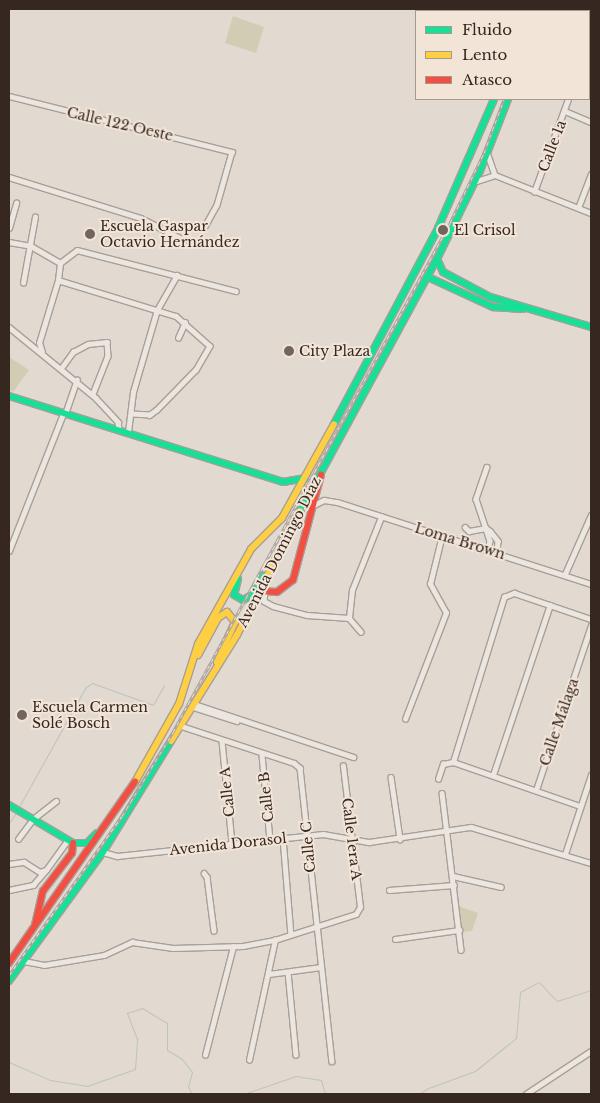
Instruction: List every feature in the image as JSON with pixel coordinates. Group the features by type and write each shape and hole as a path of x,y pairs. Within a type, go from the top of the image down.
{"main road":[{"name":"Avenida Domingo Díaz","path":"9,963 120,807 180,704 198,644 225,591 251,549 282,518 293,500 438,228 494,100"},
{"name":"Avenida Domingo Díaz","path":"9,981 103,852 182,726 262,592 288,533 322,468 437,259 489,149 508,100"},
{"path":"437,259 444,272 490,297 591,327"},
{"path":"428,277 499,309 526,308"},
{"path":"461,291 465,284"},
{"path":"9,396 283,482 305,478"},
{"path":"262,592 280,591 293,580 319,486 322,468"},
{"path":"283,482 293,500"},
{"path":"265,534 235,585 234,595 238,599 243,600 252,594 288,533"},
{"path":"190,672 218,618 227,612 235,622 219,654 214,671"},
{"path":"9,805 70,841 83,845 91,841 120,807"},
{"path":"34,928 44,891 72,853 70,841"}],"street":[{"name":"Calle 122 Oeste","path":"9,96 232,152 217,205 204,228"},
{"name":"Calle 1a","path":"534,192 568,100"},
{"path":"565,111 591,122"},
{"path":"489,149 489,165 495,175 591,213"},
{"path":"578,208 591,174"},
{"path":"471,188 479,179 495,175"},
{"path":"9,177 141,218 184,240"},
{"path":"9,228 16,203"},
{"path":"23,283 36,218"},
{"path":"9,242 31,246 60,263"},
{"path":"42,352 38,343 58,280 60,263 77,250 236,292"},
{"path":"128,432 132,414 133,392 157,310 176,276"},
{"path":"58,280 157,310 185,322 210,346 196,370 157,410 150,415 132,414"},
{"path":"178,338 185,322"},
{"path":"9,327 62,367 93,394 118,422 119,429"},
{"path":"62,367 73,352 88,344 107,342 108,356 93,394"},
{"path":"9,552 77,380"},
{"path":"488,467 476,499 490,541 488,550"},
{"path":"313,505 329,500 319,486"},
{"name":"Loma Brown","path":"329,500 565,574 591,584"},
{"path":"565,574 591,515"},
{"path":"349,618 352,590 381,517"},
{"path":"465,527 469,531 486,528"},
{"path":"486,528 496,537 498,553"},
{"path":"405,718 446,613 430,584 442,535"},
{"path":"262,592 264,601 273,606 308,615 349,618 361,632"},
{"path":"452,762 502,600 514,593 591,619"},
{"path":"493,776 550,605"},
{"name":"Calle Málaga","path":"536,790 591,626"},
{"path":"193,705 353,757"},
{"path":"182,726 262,755"},
{"name":"Calle A","path":"222,741 232,843"},
{"name":"Calle C","path":"262,755 294,763 300,768 332,1061"},
{"name":"Calle B","path":"262,755 270,839"},
{"path":"438,779 443,764 452,762 580,806"},
{"name":"Calle 1era A","path":"316,926 358,912 343,766"},
{"path":"564,854 591,775"},
{"path":"391,777 400,838"},
{"path":"442,793 448,830 461,950"},
{"path":"18,839 33,819 56,801"},
{"name":"Avenida Dorasol","path":"103,852 117,856 307,835 332,834 352,840 369,842 471,827 591,863"},
{"path":"283,838 291,935"},
{"path":"9,890 33,885 70,841"},
{"path":"9,864 24,862 40,872 46,870"},
{"path":"204,872 207,877 214,931"},
{"path":"453,876 501,887"},
{"path":"389,890 454,885"},
{"path":"24,961 44,964 104,955 132,942 173,948 233,947 275,940 316,926"},
{"path":"394,939 459,930"},
{"path":"249,1060 275,940"},
{"path":"205,1055 233,947"},
{"path":"269,974 321,967"},
{"path":"288,972 296,1055"},
{"path":"526,1094 591,1052"}],"shaded area":[{"path":"233,16 264,27 256,53 225,43"},
{"path":"9,357 29,370 13,392 9,389"},
{"path":"458,906 478,913 472,931 461,932"}],"waterway":[{"path":"20,805 85,688 92,683 153,705 164,685"},
{"path":"9,823 15,814"},
{"path":"420,1094 426,1089 475,1071 516,1038 520,992 539,982 557,1001 591,990"},
{"path":"9,1062 50,1080 87,1086 135,1069 137,1039 127,1013 142,1008 167,1023 167,1050 182,1059 192,1072 188,1087 192,1094"},
{"path":"243,1094 296,1076 321,1080 325,1094"}],"railway":[{"path":"9,975 122,816 173,732 450,223 484,153 504,100"}],"traffic: fast":[{"path":"334,424 438,228 494,100"},
{"path":"300,511 437,259 480,171 508,100"},
{"path":"437,259 443,272 490,297 591,327"},
{"path":"428,277 493,307 523,309"},
{"path":"9,396 283,482 305,478"},
{"path":"238,579 234,595 243,600 252,595 262,575"},
{"path":"9,981 103,852 171,741"},
{"path":"9,805 73,843 87,843 97,833"}],"traffic: slow":[{"path":"135,782 179,704 198,644 251,549 282,518 334,424"},
{"path":"171,741 237,635 300,511"},
{"path":"198,655 218,618 227,612 235,622 217,662"}],"traffic: jam":[{"path":"260,591 277,592 293,580 321,475"},
{"path":"9,963 135,782"},
{"path":"35,925 43,891 72,853 73,843"}],"place":[{"name":"El Crisol","path":"443,230"},
{"name":"Escuela Gaspar Octavio Hernández","path":"90,234"},
{"name":"City Plaza","path":"289,351"},
{"name":"Escuela Carmen Solé Bosch","path":"22,715"}]}
